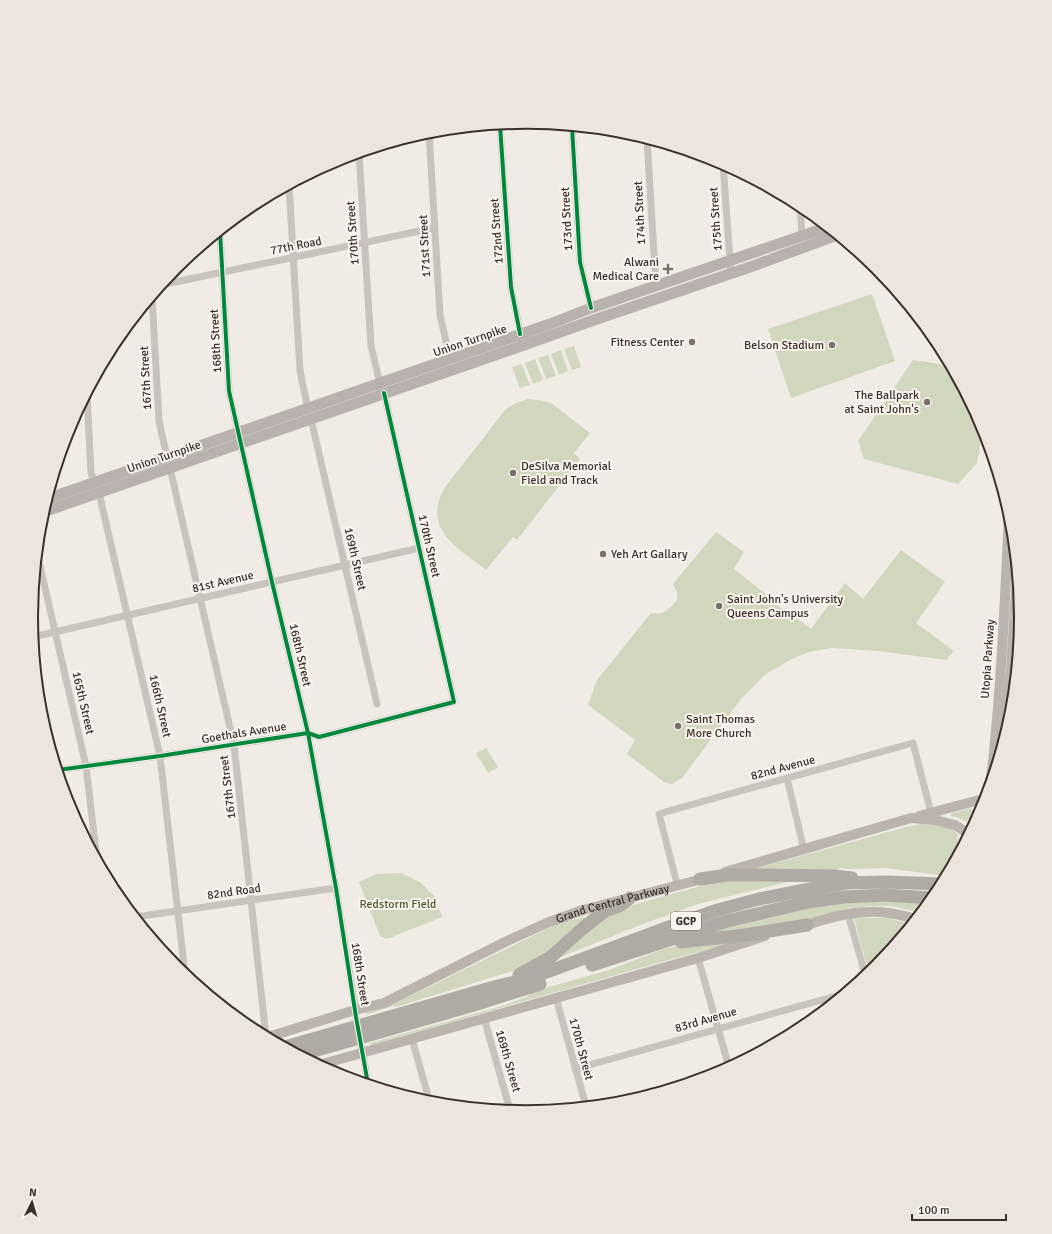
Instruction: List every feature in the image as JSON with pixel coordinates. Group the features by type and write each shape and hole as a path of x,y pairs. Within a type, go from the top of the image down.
{"highway":[{"path":"700,879 736,875 834,876 886,882"},
{"name":"GCP","path":"292,1045 494,987 528,979 674,925 718,910 759,899 846,883 886,882 935,884"},
{"name":"GCP","path":"306,1053 507,995 604,961 727,921 766,911 808,902 844,897 885,895 925,898"},
{"path":"494,987 537,966 551,957 583,928 605,911 630,898"},
{"path":"653,946 745,935 806,925"}],"main road":[{"name":"Union Turnpike","path":"50,510 170,468 240,438 522,340 591,308 822,229"},
{"name":"Union Turnpike","path":"382,388 450,358 594,320 731,274 832,237"},
{"name":"Union Turnpike","path":"54,497 167,457 240,438"},
{"name":"Utopia Parkway","path":"996,746 1009,669 1009,547"},
{"name":"Utopia Parkway","path":"1005,712 1014,612"},
{"path":"911,818 977,803"},
{"name":"Grand Central Parkway","path":"274,1035 356,1013 384,1003 507,941 549,922 583,910 804,850 911,818 935,820 955,825 965,831"},
{"path":"326,1062 362,1049 412,1039 848,914 871,912 910,917"}],"street":[{"name":"172nd Street","path":"500,130 510,287 522,340"},
{"name":"173rd Street","path":"572,131 580,262 591,308"},
{"name":"171st Street","path":"429,138 440,315 450,358"},
{"name":"174th Street","path":"647,145 656,286"},
{"name":"170th Street","path":"359,159 371,346 454,702"},
{"name":"175th Street","path":"723,171 731,274"},
{"name":"169th Street","path":"289,190 300,371 377,704"},
{"path":"801,214 802,236"},
{"name":"77th Road","path":"171,283 434,228"},
{"name":"168th Street","path":"220,237 229,391 308,733 336,888 367,1078"},
{"name":"167th Street","path":"152,303 159,421 167,457"},
{"path":"86,404 91,473 95,482"},
{"name":"167th Street","path":"170,468 234,745 266,1030"},
{"name":"166th Street","path":"99,493 160,756 184,965"},
{"name":"81st Avenue","path":"39,636 419,548"},
{"name":"165th Street","path":"41,569 86,766 95,847"},
{"name":"Goethals Avenue","path":"63,769 308,733 319,737 454,702"},
{"name":"82nd Avenue","path":"677,884 658,814 913,743 931,813"},
{"path":"787,778 804,850"},
{"name":"82nd Road","path":"141,916 336,888"},
{"path":"848,914 862,971"},
{"path":"698,958 727,1062"},
{"name":"83rd Avenue","path":"575,1069 831,997"},
{"name":"170th Street","path":"556,998 585,1102"},
{"name":"169th Street","path":"484,1018 508,1104"},
{"path":"412,1039 428,1095"}],"green space":[{"name":"Belson Stadium","path":"872,294 895,361 791,398 768,329"},
{"path":"574,346 581,367 572,370 564,349"},
{"path":"561,350 568,371 559,375 551,354"},
{"path":"548,355 556,376 546,379 538,358"},
{"path":"535,359 543,380 533,384 525,363"},
{"name":"The Ballpark at Saint John's","path":"913,360 940,364 946,369 964,401 981,441 977,463 958,484 864,459 858,441"},
{"path":"522,364 530,385 520,388 512,367"},
{"name":"DeSilva Memorial Field and Track","path":"528,399 551,403 590,433 574,453 580,459 517,540 513,537 486,570 454,545 446,536 440,526 437,515 439,502 445,487 506,409 516,403"},
{"path":"716,532 744,552 734,569 767,595 766,597 784,610 785,609 811,629 845,583 863,599 901,550 945,582 916,623 954,651 946,660 878,651 831,648 809,652 792,659 766,674 741,699 682,778 672,784 664,782 627,754 635,740 588,705 597,680 651,613 666,611 677,600 677,592 673,584"},
{"path":"486,748 498,767 488,773 476,753"},
{"path":"971,808 974,811 969,821 968,820 967,822 950,816 952,813"},
{"path":"921,824 937,825 951,828 958,835 958,844 940,875 886,868 839,868 839,873 743,872"},
{"name":"Redstorm Field","path":"401,873 420,882 434,896 442,917 387,939 380,936 359,882 376,874"},
{"path":"725,879 792,881 698,904 548,962 592,924 622,908"},
{"path":"843,901 922,901 915,912 891,906 850,908 788,925 707,933 737,922"},
{"path":"585,917 586,923 529,966 396,1007 393,1006 366,1015 365,1013 408,997 561,922"},
{"path":"854,918 887,918 906,923 893,939 867,966"},
{"path":"756,936 371,1045 370,1043 502,1006 545,988 609,970 663,949 685,944"}],"cycle path":[{"path":"500,130 511,287 520,334"},
{"path":"572,131 580,262 591,308"},
{"path":"220,237 229,391 308,733 336,888 367,1078"},
{"path":"63,769 308,733 319,737 454,702 384,393"}],"place":[{"name":"Alwani Medical Care","path":"668,269"},
{"name":"Fitness Center","path":"692,342"},
{"name":"Belson Stadium","path":"832,345"},
{"name":"The Ballpark at Saint John's","path":"927,402"},
{"name":"DeSilva Memorial Field and Track","path":"513,473"},
{"name":"Yeh Art Gallary","path":"603,554"},
{"name":"Saint John's University Queens Campus","path":"719,606"},
{"name":"Saint Thomas More Church","path":"678,726"}]}
